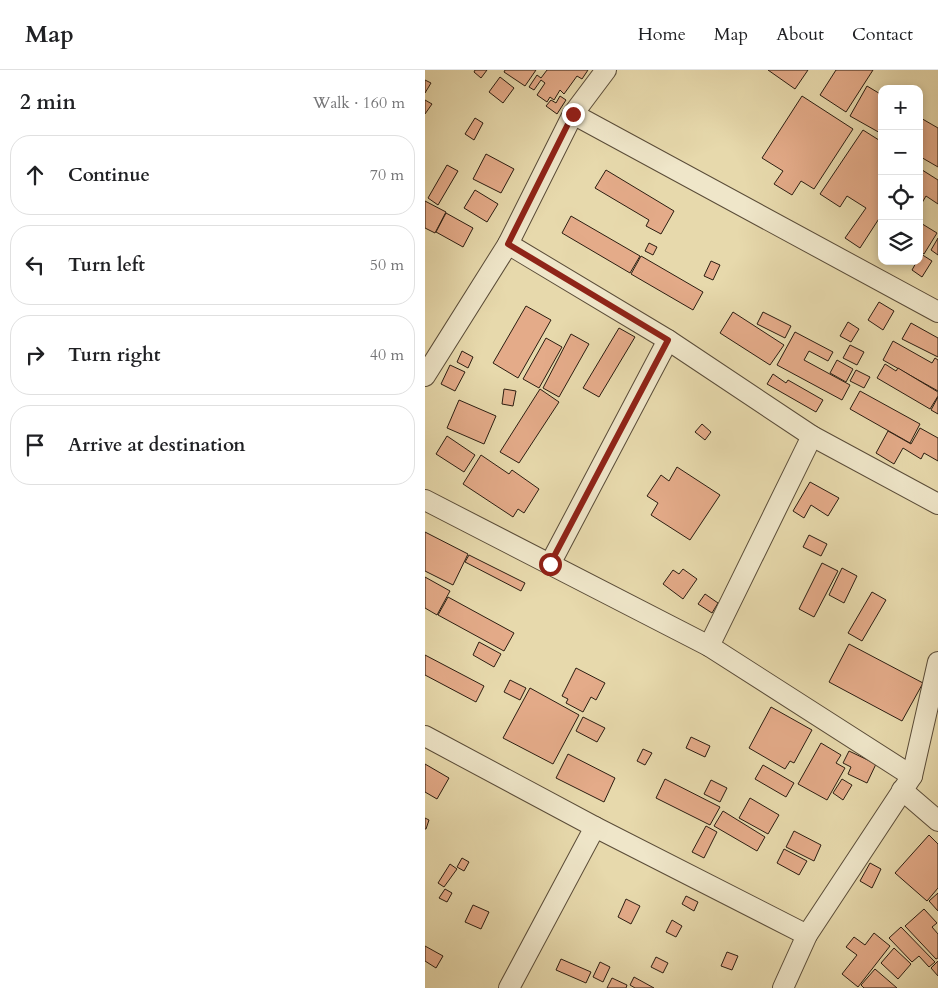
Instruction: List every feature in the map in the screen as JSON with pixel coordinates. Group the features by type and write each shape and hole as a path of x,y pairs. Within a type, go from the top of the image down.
{"street":[{"path":"425,376 508,244 573,114 606,70"},
{"path":"573,114 938,312"},
{"path":"508,244 668,340 812,436 938,504"},
{"path":"550,564 668,340"},
{"path":"709,646 812,436"},
{"path":"425,500 709,646 907,783 938,821"},
{"path":"783,988 807,935 907,783 938,662"},
{"path":"425,736 595,827 807,935"},
{"path":"509,988 595,827"}],"building":[{"path":"475,70 487,70 481,78 474,72"},
{"path":"505,70 536,70 525,86 504,72"},
{"path":"547,70 588,70 582,79 577,76 564,94 560,90 554,100 550,97 547,102 537,95 545,83 541,80 534,90 529,87 537,75 541,78"},
{"path":"768,70 808,70 795,89"},
{"path":"836,70 873,70 846,112 820,95"},
{"path":"500,77 514,88 503,103 489,92"},
{"path":"425,80 431,83 425,93"},
{"path":"867,86 878,93 878,132 850,116"},
{"path":"560,96 566,100 557,114 546,106 551,100 556,103"},
{"path":"802,96 853,129 814,189 801,181 792,195 774,184 783,171 762,158"},
{"path":"425,100 432,104 425,114"},
{"path":"475,118 483,123 474,140 465,134"},
{"path":"923,119 938,128 938,167 923,158"},
{"path":"863,130 878,139 878,220 860,248 845,238 866,208 847,196 840,207 820,194"},
{"path":"486,154 514,169 501,193 473,179"},
{"path":"447,165 458,171 438,205 428,198"},
{"path":"606,170 674,211 661,234 646,226 649,220 595,188"},
{"path":"923,171 938,180 938,204 926,196 923,201"},
{"path":"475,190 498,204 487,222 464,208"},
{"path":"425,201 446,212 435,233 425,228"},
{"path":"446,213 473,228 463,247 436,232"},
{"path":"571,216 640,256 630,273 562,233"},
{"path":"923,224 937,233 923,253"},
{"path":"938,238 938,255 931,250"},
{"path":"649,243 657,247 653,255 645,251"},
{"path":"923,255 932,261 922,277 912,270 915,265 923,265"},
{"path":"641,256 703,292 693,310 631,274"},
{"path":"711,261 720,265 713,280 704,276"},
{"path":"879,302 894,311 883,330 868,320"},
{"path":"526,306 551,320 518,378 493,363"},
{"path":"733,312 784,345 770,365 720,333"},
{"path":"763,312 791,326 785,338 757,324"},
{"path":"848,322 859,329 851,342 840,336"},
{"path":"911,323 938,338 938,357 902,339"},
{"path":"619,328 635,337 599,397 583,388"},
{"path":"795,332 833,352 828,361 809,351 804,360 850,385 842,400 777,365"},
{"path":"571,334 589,344 559,397 543,388"},
{"path":"546,338 562,347 539,388 523,379"},
{"path":"893,341 932,363 935,358 938,360 938,391 883,360"},
{"path":"850,345 864,352 857,365 843,358"},
{"path":"462,351 473,357 468,368 457,362"},
{"path":"837,360 853,369 846,382 830,373"},
{"path":"885,364 896,371 898,368 938,392 938,396 930,409 877,378"},
{"path":"450,365 465,372 455,391 441,384"},
{"path":"856,370 870,377 864,388 850,381"},
{"path":"773,374 786,383 788,380 823,400 816,412 767,384"},
{"path":"504,389 516,391 513,406 502,404"},
{"path":"540,389 559,402 519,463 500,452"},
{"path":"860,391 920,424 910,443 850,409"},
{"path":"938,397 938,414 931,410"},
{"path":"459,400 496,416 484,444 447,428"},
{"path":"702,424 711,432 705,440 695,432"},
{"path":"920,428 938,438 938,461 924,453 921,459 903,448 894,464 876,453 888,431 911,444"},
{"path":"447,436 475,455 464,472 436,454"},
{"path":"481,455 509,474 512,470 539,489 524,513 518,509 513,517 463,484"},
{"path":"677,467 720,495 690,540 651,515 658,503 647,496 661,475 669,481"},
{"path":"810,482 839,498 828,516 811,505 804,518 793,511"},
{"path":"425,532 468,554 453,585 425,571"},
{"path":"809,535 827,544 821,556 803,547"},
{"path":"469,555 525,583 521,591 465,562"},
{"path":"822,563 838,571 814,617 799,609"},
{"path":"842,568 857,576 844,603 829,595"},
{"path":"683,569 697,579 683,599 663,584 673,570 679,574"},
{"path":"425,577 450,591 437,615 425,608"},
{"path":"872,592 886,600 862,641 848,633"},
{"path":"705,594 718,603 712,613 698,604"},
{"path":"448,597 514,633 504,651 438,615"},
{"path":"479,642 501,654 494,667 473,655"},
{"path":"849,644 923,683 902,721 829,682"},
{"path":"425,655 484,686 476,702 425,675"},
{"path":"576,668 605,683 596,700 591,697 583,712 566,703 568,699 562,696"},
{"path":"510,680 526,688 520,700 504,692"},
{"path":"530,688 579,715 553,764 503,738"},
{"path":"771,707 812,730 794,763 790,761 785,769 749,748"},
{"path":"583,717 605,728 597,742 576,731"},
{"path":"691,737 710,746 705,757 686,748"},
{"path":"821,743 841,755 836,763 845,768 827,800 798,784"},
{"path":"643,749 652,753 645,765 637,761"},
{"path":"849,751 876,764 867,783 848,774 851,767 843,763"},
{"path":"568,754 615,778 604,802 556,778"},
{"path":"425,764 449,778 437,799 425,792"},
{"path":"763,765 794,783 786,797 755,779"},
{"path":"665,779 720,807 710,825 656,798"},
{"path":"842,779 852,785 843,800 833,793"},
{"path":"711,780 727,788 720,802 704,794"},
{"path":"750,798 779,815 768,834 739,818"},
{"path":"723,811 765,837 757,851 714,826"},
{"path":"425,818 429,820 426,829 425,829"},
{"path":"706,826 717,832 704,858 692,852"},
{"path":"794,831 821,845 814,861 786,847"},
{"path":"929,835 938,844 938,888 927,901 895,873"},
{"path":"784,849 807,861 799,875 777,863"},
{"path":"462,858 469,862 464,871 457,867"},
{"path":"870,863 881,869 872,888 860,881"},
{"path":"450,864 457,869 444,887 438,883"},
{"path":"445,889 452,893 447,902 439,898"},
{"path":"938,893 938,911 929,901"},
{"path":"686,896 698,902 694,911 682,904"},
{"path":"626,899 640,906 631,924 618,917"},
{"path":"473,905 489,912 481,929 465,922"},
{"path":"924,909 937,923 932,927 938,934 938,958 936,959 905,926"},
{"path":"672,920 682,926 676,937 666,932"},
{"path":"901,927 935,962 929,967 919,956 912,962 889,938"},
{"path":"874,933 890,946 858,987 842,974 857,955 846,947 854,937 865,945"},
{"path":"425,946 443,956 436,968 425,961"},
{"path":"894,948 911,964 898,979 881,963"},
{"path":"727,952 738,956 732,970 721,966"},
{"path":"656,957 668,963 663,973 651,967"},
{"path":"561,959 591,972 586,983 556,970"},
{"path":"938,961 938,976 931,968"},
{"path":"600,962 610,967 603,982 593,977"},
{"path":"875,969 897,988 864,988 861,985"},
{"path":"634,977 654,988 635,988 630,985"},
{"path":"612,978 627,985 626,988 607,988"}],"route":[{"path":"550,564 668,340 508,244 573,114"}]}
